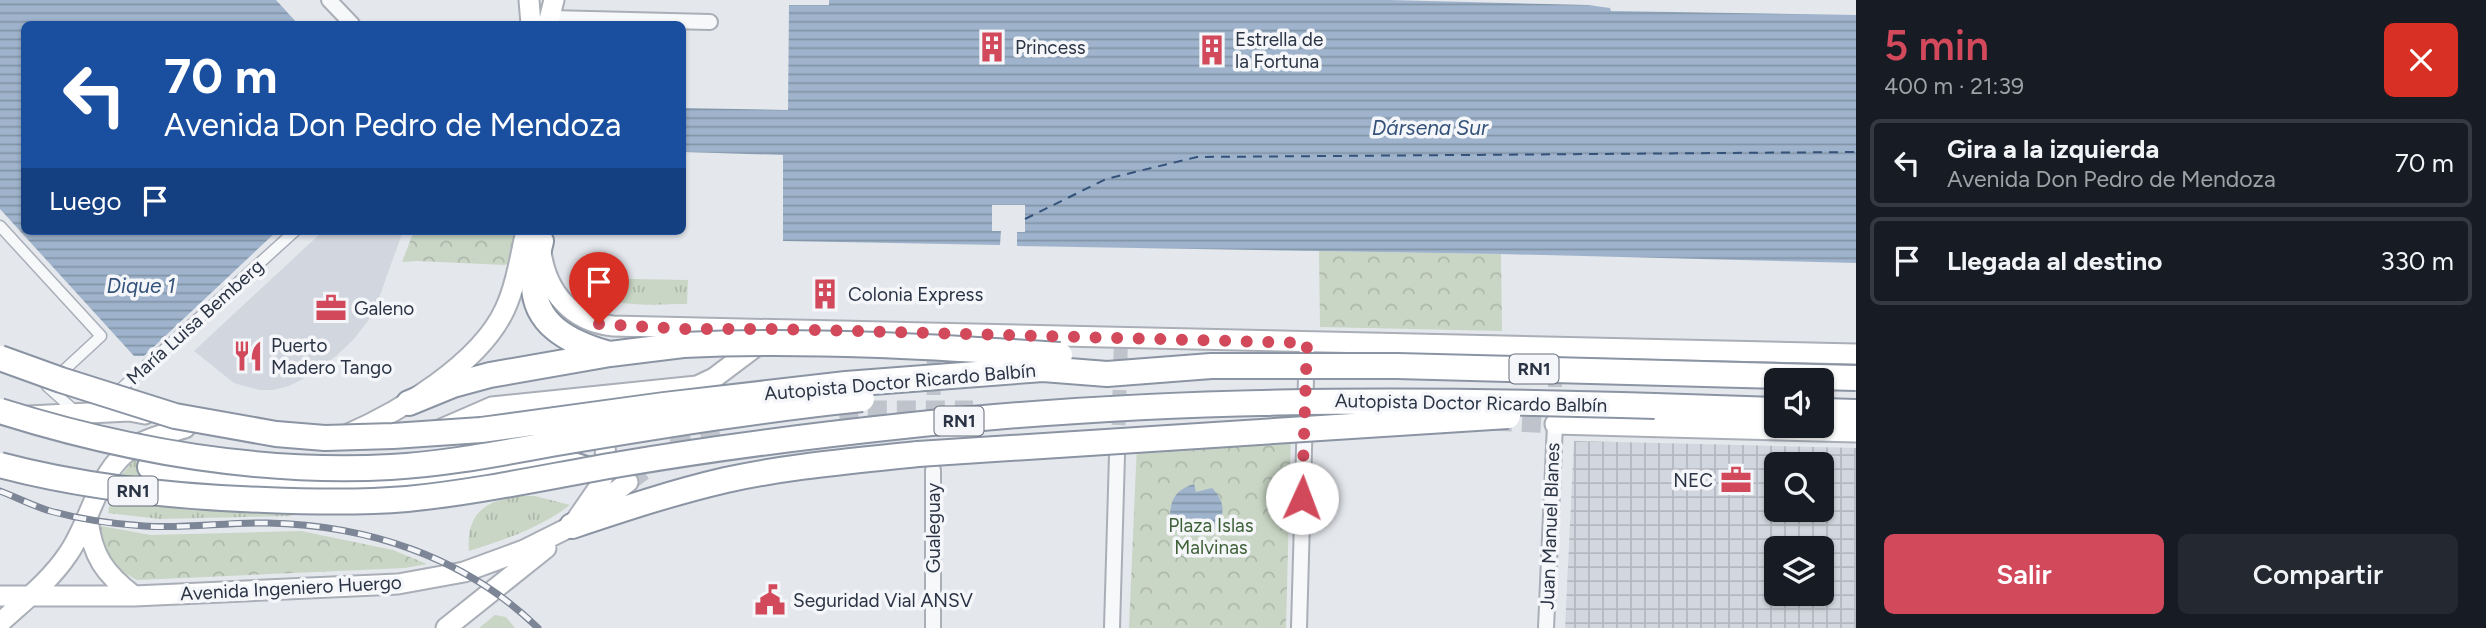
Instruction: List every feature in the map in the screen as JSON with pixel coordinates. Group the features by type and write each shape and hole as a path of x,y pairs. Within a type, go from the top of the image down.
{"highway":[{"path":"535,235 534,291 544,318 556,331 578,344 610,354"},
{"path":"409,403 464,382 500,373 660,347 732,343 961,349 1211,366"},
{"name":"Autopista Doctor Ricardo Balbín","path":"0,358 175,416 276,434 325,438 481,430 750,394 924,377 1043,369 1107,374 1211,366 1409,366 1856,378"},
{"path":"0,413 111,442 198,458 263,466 327,469 393,467 457,460 760,411 1107,374"},
{"name":"Autopista Doctor Ricardo Balbín","path":"0,465 62,481 133,491 219,499 375,501 437,496 713,449 903,425 1176,405 1371,400 1764,410"},
{"path":"572,526 664,496 727,480 808,467 926,462 1655,406"},
{"path":"1834,411 1856,412"},
{"path":"0,428 162,469 197,476 270,484 355,488 401,485 449,481 563,462 589,470"}],"main road":[{"path":"529,0 541,19"},
{"path":"535,235 553,290 572,311 587,321 607,325 1856,354"},
{"path":"326,443 379,421 409,403 468,356 498,321 535,235"},
{"path":"0,413 129,411 186,428 262,441 412,442 485,409 702,384 778,329"},
{"path":"558,401 577,407 592,418 602,435 606,452 606,468 599,487 572,526"},
{"path":"1555,424 1856,432"},
{"path":"0,623 48,580 68,555 88,518 105,477 121,457 134,446 159,435 186,428"},
{"path":"446,628 628,482"},
{"path":"88,518 90,542 95,554 113,578 134,596"},
{"name":"Avenida Ingeniero Huergo","path":"0,597 134,596 398,584 432,580 494,562 572,526"}],"street":[{"path":"329,0 349,21"},
{"path":"541,19 654,21"},
{"path":"686,22 710,22"},
{"path":"0,226 101,337 47,386 87,413"},
{"name":"María Luisa Bemberg","path":"87,413 290,235"},
{"path":"1298,628 1307,343"},
{"name":"Juan Manuel Blanes","path":"1546,628 1555,424"},
{"path":"1112,628 1117,454"},
{"name":"Gualeguay","path":"926,462 933,628"}],"shaded area":[{"path":"319,235 402,235 368,321 353,340 311,375 289,386 259,390 234,383 194,351"},
{"path":"1574,441 1856,448 1856,628 1565,628"}],"green space":[{"path":"412,235 515,235 512,261 505,265 402,262"},
{"path":"1319,251 1501,254 1502,331 1320,327"},
{"path":"584,278 688,280 687,304 647,305 605,299 584,286"},
{"name":"Plaza Islas Malvinas","path":"1291,433 1286,628 1129,628 1137,444"},
{"path":"138,454 266,475 292,516 160,519 108,513 114,485"},
{"path":"519,496 535,496 570,505 534,527 469,551 471,528 480,512 496,502"},
{"path":"101,526 151,535 301,531 393,550 427,564 405,568 137,580 108,559 101,544"},
{"path":"495,615 506,617 515,628 479,628"}],"water":[{"name":"Dique 1","path":"0,0 276,0 295,21 21,21 21,232 0,209"},
{"name":"Dársena Sur","path":"829,0 1390,0 1588,5 1610,8 1611,11 1856,15 1856,263 1017,246 1017,232 1025,232 1025,205 992,205 992,231 1001,231 1000,245 783,241 783,155 686,152 686,108 788,110 789,5 829,5"},
{"name":"Dique 1","path":"24,235 273,235 144,356 134,356"},
{"path":"1194,484 1196,492 1212,488 1222,503 1222,513 1215,529 1194,536 1182,532 1170,514 1176,494"}],"ferry route":[{"path":"1025,219 1106,179 1197,157 1856,152"}],"tunnel":[{"path":"1118,446 1121,339"},
{"path":"933,458 934,342"},
{"path":"1555,347 1555,408"},
{"path":"839,413 865,410 973,410"},
{"path":"1493,421 1555,424"},
{"path":"628,482 688,438 722,426"}],"railway":[{"path":"0,491 50,511 132,525 305,525 378,538 447,564 510,603 538,628"}],"place":[{"name":"Princess","path":"992,47"},
{"name":"Estrella de la Fortuna","path":"1212,50"},
{"name":"Colonia Express","path":"825,294"},
{"name":"Galeno","path":"331,308"},
{"name":"Puerto Madero Tango","path":"248,356"},
{"name":"NEC","path":"1736,480"},
{"name":"Seguridad Vial ANSV","path":"770,600"}],"route":[{"path":"599,324 685,329 1307,343 1302,498"}]}
